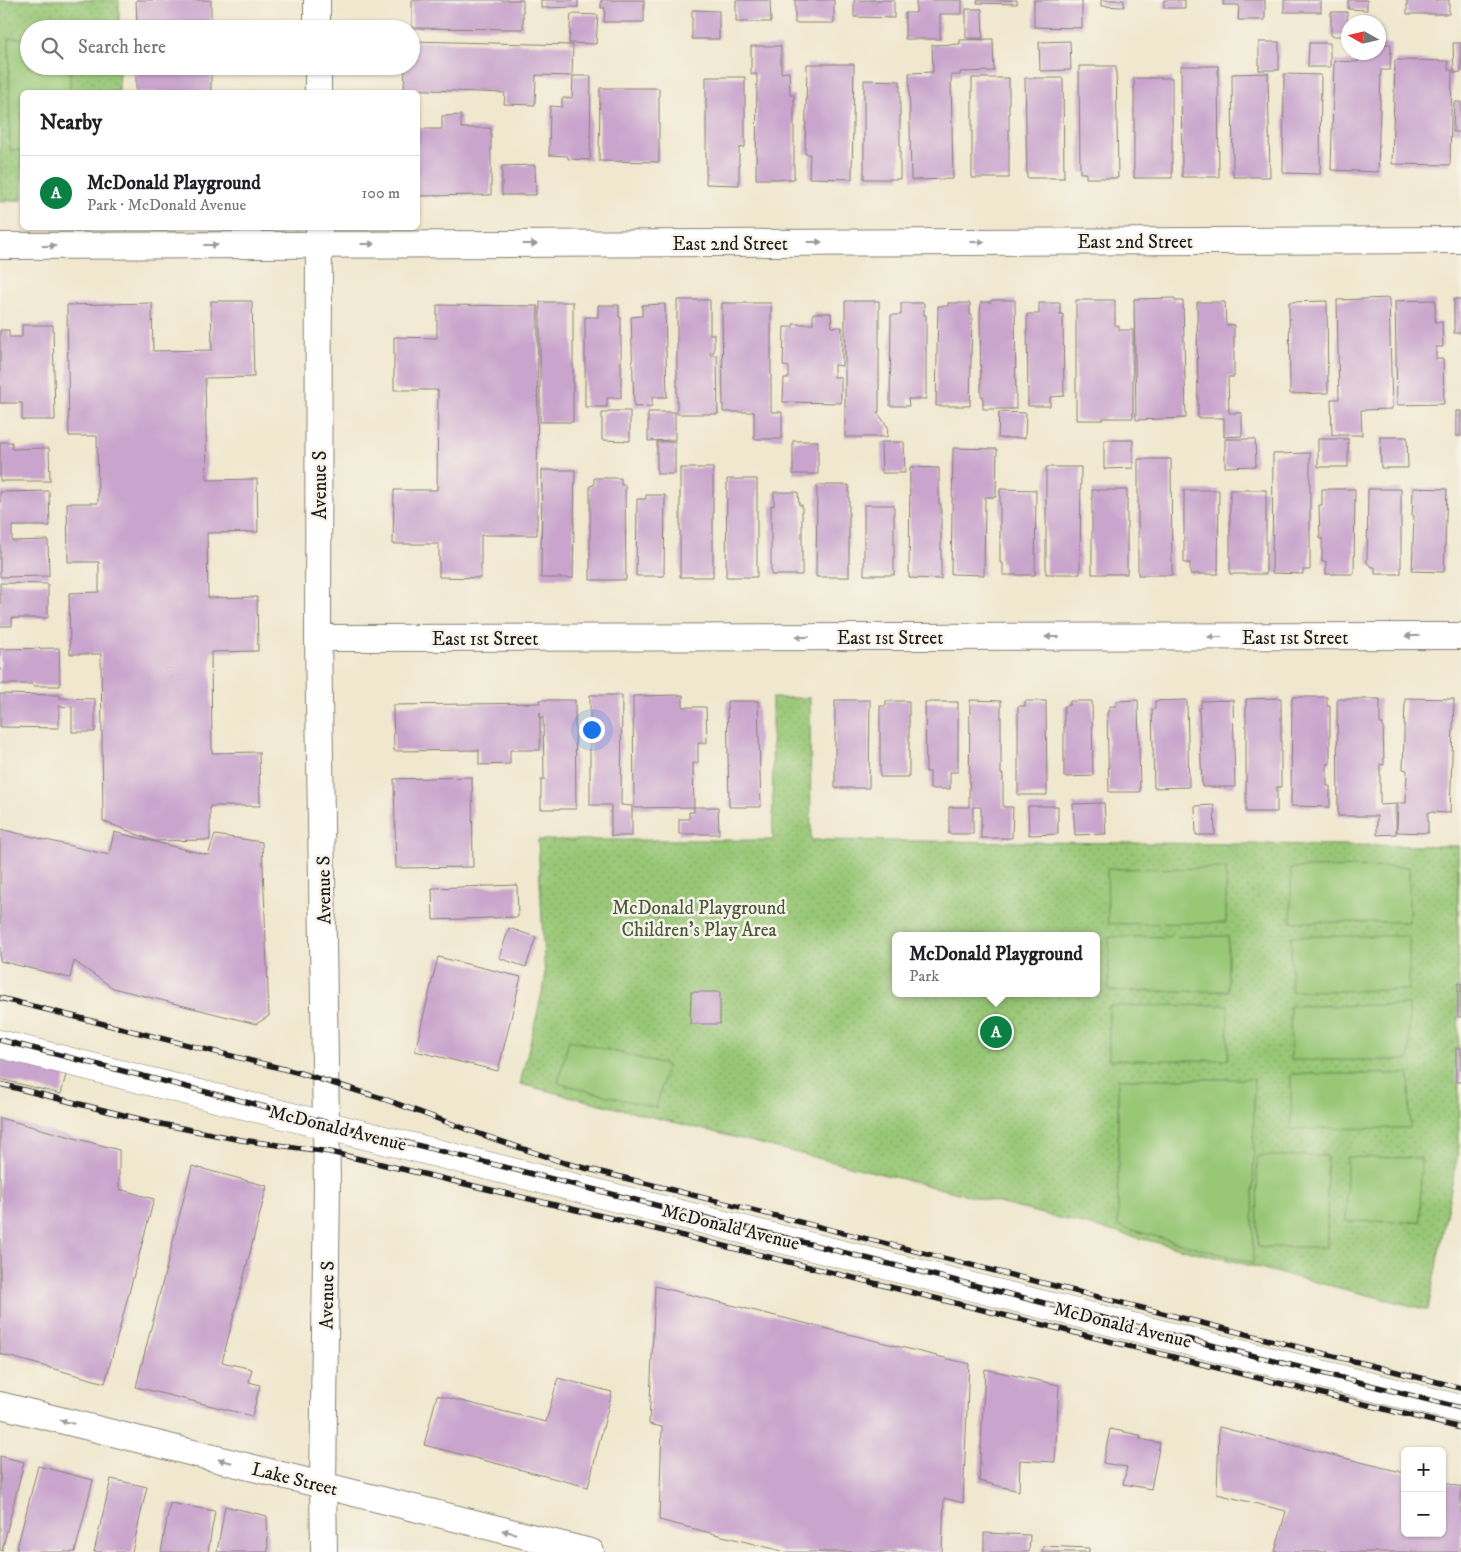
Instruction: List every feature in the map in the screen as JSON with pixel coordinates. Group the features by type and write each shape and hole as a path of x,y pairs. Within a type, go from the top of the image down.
{"main road":[{"name":"McDonald Avenue","path":"0,1044 1461,1409"}],"street":[{"path":"317,0 317,20"},
{"path":"318,75 318,90"},
{"name":"East 2nd Street","path":"0,246 319,236 1461,240"},
{"name":"Avenue S","path":"319,236 318,638 326,1124 324,1552"},
{"name":"East 1st Street","path":"318,638 1461,636"},
{"name":"Lake Street","path":"0,1405 591,1552"}],"green space":[{"path":"0,0 119,0 119,20 20,20 20,75 119,75 119,90 20,90 20,200 0,201"},
{"path":"9,38 20,38 20,75 70,75 70,90 20,90 20,150 10,150"},
{"name":"McDonald Playground Children's Play Area","path":"772,698 810,698 811,840 1458,846 1459,1147 1428,1310 520,1084 545,981 538,840 773,840"},
{"path":"1409,867 1409,922 1291,922 1291,868"},
{"path":"1226,868 1226,923 1108,924 1107,869"},
{"path":"1228,936 1228,991 1109,991 1109,937"},
{"path":"1291,936 1409,936 1409,990 1291,991"},
{"path":"1228,1005 1228,1060 1109,1060 1109,1006"},
{"path":"1409,1005 1409,1060 1291,1060 1290,1006"},
{"path":"569,1040 667,1065 656,1108 558,1083"},
{"path":"1291,1074 1409,1074 1410,1128 1291,1129"},
{"path":"1118,1079 1254,1079 1253,1263 1118,1226"},
{"path":"1257,1156 1327,1156 1327,1247 1258,1247"},
{"path":"1347,1157 1421,1158 1420,1222 1346,1221"}],"building":[{"path":"136,0 211,0 211,20 137,20"},
{"path":"412,0 523,0 523,29 420,28 420,20 412,20"},
{"path":"541,0 578,0 578,7 541,8"},
{"path":"601,0 644,0 644,22 604,22 605,8 601,8"},
{"path":"736,0 770,0 771,22 736,22"},
{"path":"795,0 834,0 834,23 795,23"},
{"path":"854,0 894,0 894,18 854,17"},
{"path":"916,0 962,0 962,14 940,14 940,39 905,39 905,13 916,13"},
{"path":"977,0 1017,0 1017,4 977,3"},
{"path":"1034,0 1082,0 1082,28 1034,27"},
{"path":"1101,0 1124,0 1124,7 1101,6"},
{"path":"1164,0 1185,0 1185,8 1164,8"},
{"path":"1223,0 1265,0 1265,20 1238,20 1239,5 1223,5"},
{"path":"1284,0 1321,0 1321,12 1284,12"},
{"path":"1348,0 1367,0 1367,10 1348,9"},
{"path":"1407,0 1449,0 1449,14 1407,14"},
{"path":"966,9 982,9 983,38 966,38"},
{"path":"692,10 719,11 719,39 692,39"},
{"path":"1331,12 1347,12 1347,15 1341,15 1341,36 1331,36"},
{"path":"571,14 598,15 596,44 569,43"},
{"path":"993,39 994,71 960,72 960,75 951,75 953,179 911,180 909,73 933,72 932,45 960,44 960,40"},
{"path":"420,41 573,45 572,76 536,75 535,105 504,104 505,93 404,89 405,75 420,75"},
{"path":"1070,41 1071,70 1040,71 1039,42"},
{"path":"1259,42 1279,42 1279,70 1259,70"},
{"path":"1309,43 1330,43 1330,67 1308,67"},
{"path":"1453,43 1461,43 1461,72 1454,73"},
{"path":"1386,44 1391,44 1390,70 1381,70 1378,172 1331,170 1334,61 1358,62 1358,60 1386,60"},
{"path":"751,46 781,46 781,73 789,72 790,95 794,95 794,179 756,179 757,74 751,74"},
{"path":"1395,60 1448,61 1448,70 1452,70 1450,165 1392,164"},
{"path":"807,64 854,64 852,179 809,178 810,154 805,154"},
{"path":"1079,66 1116,66 1118,178 1086,178 1086,173 1080,173"},
{"path":"1181,66 1218,66 1219,177 1182,177"},
{"path":"1268,73 1270,177 1233,177 1232,74"},
{"path":"1284,74 1321,75 1320,174 1283,173"},
{"path":"136,75 211,75 211,90 136,90"},
{"path":"573,76 591,76 590,160 568,159 568,156 549,155 550,106 562,107 562,98 572,98"},
{"path":"706,77 745,77 745,147 739,148 739,185 706,184"},
{"path":"972,78 1009,78 1009,178 972,178"},
{"path":"1025,78 1063,78 1064,178 1027,178"},
{"path":"1134,78 1172,78 1172,178 1134,178"},
{"path":"864,80 900,81 900,179 864,179"},
{"path":"600,88 659,88 659,162 599,161"},
{"path":"1454,102 1461,102 1461,132 1453,132"},
{"path":"461,115 461,128 491,128 491,195 420,196 420,129 442,129 442,116"},
{"path":"535,165 536,195 502,195 502,166"},
{"path":"1175,298 1175,301 1183,301 1186,418 1136,420 1134,299"},
{"path":"1389,298 1392,409 1361,410 1362,435 1332,435 1331,399 1339,399 1337,300"},
{"path":"1454,299 1461,299 1461,333 1454,333"},
{"path":"677,300 710,300 710,334 714,334 714,352 710,352 710,355 717,355 718,414 677,414"},
{"path":"992,300 1015,300 1016,409 983,409 983,396 981,396 980,313 981,302 991,302"},
{"path":"1076,300 1115,300 1115,325 1119,326 1119,330 1133,330 1133,418 1076,420"},
{"path":"1435,300 1435,322 1442,322 1443,347 1436,347 1436,359 1443,359 1444,404 1397,405 1395,301"},
{"path":"211,301 252,301 254,377 205,378 207,480 257,479 258,532 207,533 208,598 257,597 258,651 211,652 212,753 259,752 260,806 210,806 210,840 154,841 103,821 101,654 70,654 69,593 99,592 99,562 68,562 67,503 98,503 97,436 69,436 67,305 152,303 153,351 212,350"},
{"path":"845,301 879,301 879,412 877,412 888,427 887,437 845,437"},
{"path":"1327,301 1328,393 1290,394 1289,302"},
{"path":"540,302 573,302 573,422 540,422"},
{"path":"1197,302 1225,302 1226,325 1234,325 1234,377 1228,377 1229,413 1242,413 1242,436 1224,437 1224,418 1198,418"},
{"path":"722,303 771,303 771,412 782,412 782,439 754,439 754,412 723,412"},
{"path":"901,303 924,303 924,315 926,315 926,399 908,399 909,406 890,406 891,315 901,315"},
{"path":"948,303 970,303 970,315 972,315 970,406 936,406 938,306 948,306"},
{"path":"1039,303 1060,303 1060,314 1063,314 1064,396 1050,397 1050,406 1028,406 1027,314 1039,314"},
{"path":"665,304 667,397 652,397 652,406 634,407 631,317 642,316 642,305"},
{"path":"437,305 538,306 537,535 481,535 481,578 439,577 439,544 393,544 394,490 437,490 438,390 394,390 394,337 437,338"},
{"path":"598,305 619,305 619,317 621,317 621,398 607,398 607,407 585,407 585,317 598,317"},
{"path":"813,313 831,313 832,327 842,327 842,366 834,365 834,377 841,377 841,403 783,402 784,378 789,378 789,367 783,366 784,327 793,327 793,324 813,324"},
{"path":"22,325 53,325 55,420 22,420 22,403 0,403 0,330 9,330 9,337 22,337"},
{"path":"608,411 630,411 630,441 602,440 602,413 607,413"},
{"path":"1456,411 1461,411 1461,436 1456,436"},
{"path":"648,412 675,412 675,440 648,441"},
{"path":"999,412 1026,413 1025,438 998,438"},
{"path":"1380,437 1407,437 1408,468 1381,468"},
{"path":"1225,439 1255,439 1256,466 1225,467"},
{"path":"1318,439 1348,439 1348,467 1318,467"},
{"path":"1104,440 1133,440 1133,468 1104,469"},
{"path":"793,441 818,441 818,474 793,474"},
{"path":"0,442 12,442 12,449 49,448 50,481 0,481"},
{"path":"657,442 675,442 675,474 657,474"},
{"path":"881,442 904,442 905,473 882,473"},
{"path":"953,448 997,449 996,497 985,497 984,575 951,574"},
{"path":"1310,453 1310,570 1303,570 1303,574 1272,573 1273,454"},
{"path":"1138,459 1171,459 1172,575 1138,575"},
{"path":"910,467 939,468 941,579 909,578"},
{"path":"1046,467 1081,467 1080,574 1046,574"},
{"path":"680,468 713,468 713,577 680,577"},
{"path":"542,470 575,470 573,578 541,578"},
{"path":"594,478 621,478 621,485 625,485 626,580 590,580 590,486 594,485"},
{"path":"727,479 757,479 757,577 726,577"},
{"path":"817,485 849,485 849,577 816,577"},
{"path":"1413,488 1447,489 1444,572 1412,571"},
{"path":"1000,489 1036,490 1035,575 1003,575 1003,563 1000,563"},
{"path":"1322,489 1355,489 1354,574 1326,574 1326,561 1322,562 1322,538 1320,539 1319,505 1322,505"},
{"path":"1368,489 1401,489 1401,574 1375,574 1375,567 1367,563"},
{"path":"1092,490 1127,490 1127,574 1092,574"},
{"path":"1184,490 1219,490 1218,574 1190,574 1190,563 1184,563"},
{"path":"1230,490 1266,490 1266,574 1230,574"},
{"path":"49,491 50,526 12,526 12,541 48,540 49,576 0,577 0,492"},
{"path":"774,492 798,492 799,505 802,505 802,575 771,575 771,505 774,506"},
{"path":"646,495 665,495 664,576 636,576 637,499 646,499"},
{"path":"864,505 894,505 894,575 864,575"},
{"path":"0,583 48,584 48,618 12,618 12,626 0,626"},
{"path":"59,648 60,686 0,684 0,649"},
{"path":"0,694 60,695 60,698 95,699 95,732 72,732 72,707 59,706 59,728 0,727"},
{"path":"590,695 622,695 621,805 632,806 632,836 611,836 611,805 590,805"},
{"path":"683,695 683,707 706,707 707,743 698,743 698,763 693,763 694,807 634,808 633,696"},
{"path":"1292,697 1327,697 1327,706 1330,706 1330,764 1327,764 1327,786 1330,786 1330,807 1291,806"},
{"path":"1281,698 1281,787 1277,787 1277,812 1246,812 1246,699"},
{"path":"1405,698 1454,699 1450,813 1428,812 1428,833 1397,832 1398,803 1406,803 1407,770 1403,769"},
{"path":"1337,699 1380,699 1380,724 1383,724 1384,765 1380,764 1380,805 1396,804 1396,834 1377,835 1377,816 1338,816"},
{"path":"540,700 575,700 576,809 541,809 541,780 544,780 543,717 540,718 540,750 510,750 510,764 479,765 479,750 394,751 393,705 540,703"},
{"path":"835,700 870,700 869,788 835,788"},
{"path":"970,700 1001,701 1003,807 1013,807 1012,838 981,838 981,807 973,807 973,834 949,834 949,807 969,807"},
{"path":"1138,700 1140,792 1109,792 1107,712 1110,706 1116,706 1117,701"},
{"path":"1187,700 1189,787 1154,788 1152,709 1155,709 1155,701"},
{"path":"1233,700 1235,787 1202,787 1199,708 1201,708 1201,701"},
{"path":"727,701 758,701 761,807 729,807"},
{"path":"886,701 909,701 909,777 880,777 880,706 886,706"},
{"path":"1025,701 1046,701 1047,795 1018,795 1018,706 1025,706"},
{"path":"1070,701 1092,701 1093,776 1064,777 1064,706 1070,705"},
{"path":"925,702 958,702 958,772 950,772 950,789 930,789 930,772 926,772"},
{"path":"472,777 473,867 396,868 394,779"},
{"path":"1104,803 1106,834 1075,835 1073,804"},
{"path":"1214,805 1215,835 1196,835 1195,806"},
{"path":"1028,806 1058,806 1058,834 1029,835"},
{"path":"694,807 718,807 719,834 679,834 679,819 689,819 689,812 694,812"},
{"path":"0,829 109,855 114,832 208,855 215,835 262,842 269,1016 256,1024 113,988 74,961 70,978 0,961"},
{"path":"517,885 518,917 433,920 432,888"},
{"path":"509,928 536,937 526,967 499,958"},
{"path":"438,957 521,977 498,1071 415,1051"},
{"path":"1458,983 1461,983 1461,1017 1458,1017"},
{"path":"691,992 720,992 720,1024 690,1024"},
{"path":"0,1045 69,1063 61,1094 0,1079"},
{"path":"1456,1048 1461,1048 1461,1082 1456,1082"},
{"path":"0,1118 119,1150 119,1189 154,1199 105,1383 0,1354"},
{"path":"192,1166 267,1186 222,1362 252,1369 249,1382 260,1385 252,1416 136,1387"},
{"path":"655,1286 969,1364 963,1503 944,1498 942,1552 786,1552 659,1520 662,1427 649,1424"},
{"path":"985,1369 1059,1385 1055,1462 1020,1460 1019,1491 979,1481"},
{"path":"558,1378 612,1392 588,1487 424,1445 437,1395 546,1422"},
{"path":"1219,1427 1401,1472 1401,1537 1446,1537 1446,1483 1461,1487 1461,1552 1275,1552 1286,1511 1217,1494"},
{"path":"1110,1429 1140,1435 1140,1439 1160,1443 1151,1489 1123,1484 1127,1467 1103,1463"},
{"path":"0,1456 24,1462 2,1551 0,1550"},
{"path":"38,1466 93,1480 75,1552 16,1552"},
{"path":"111,1479 147,1487 132,1552 94,1552"},
{"path":"170,1503 215,1511 208,1552 161,1552"},
{"path":"225,1506 267,1516 268,1552 217,1552"},
{"path":"984,1533 1030,1535 1029,1552 984,1552"},
{"path":"1043,1546 1089,1548 1089,1552 1042,1552"}],"railway":[{"path":"0,998 300,1073 384,1099 565,1163 1461,1388"},
{"path":"0,1040 1461,1408"},
{"path":"0,1084 151,1122 241,1140 330,1152 623,1221 1461,1428"}],"place":[{"name":"McDonald Playground","path":"996,1032"}]}
